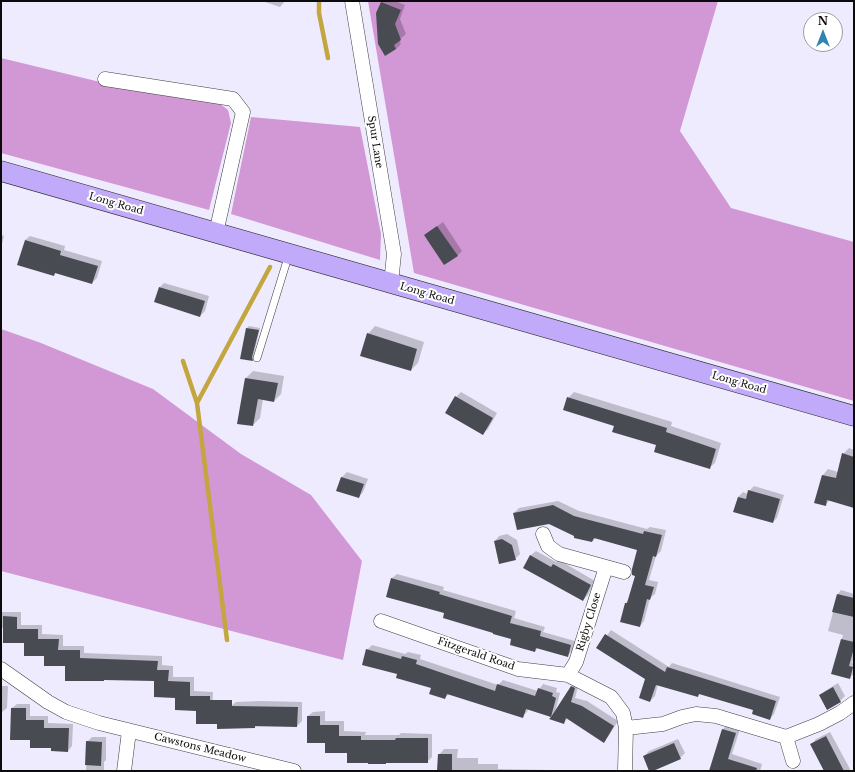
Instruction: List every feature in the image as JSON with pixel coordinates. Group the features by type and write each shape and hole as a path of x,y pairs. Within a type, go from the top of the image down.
{"street":[{"name":"Spur Lane","path":"352,1 394,254 391,284"},
{"path":"105,79 233,98 243,112 216,233"},
{"name":"Long Road","path":"1,171 854,416"},
{"path":"543,534 548,546 559,554 624,572"},
{"name":"Rigby Close","path":"568,675 576,662 606,567"},
{"name":"Fitzgerald Road","path":"381,621 518,669 568,675 611,698 623,713 626,728 625,771"},
{"name":"Cawstons Meadow","path":"1,669 48,702 66,712 129,731 294,771"},
{"path":"626,728 663,724 696,714 716,716 786,736 819,724 854,704"},
{"path":"124,771 129,731"},
{"path":"786,736 793,761"}],"lane":[{"path":"257,358 289,254"}],"shaded area":[{"path":"368,1 718,1 680,131 731,208 854,242 854,401 414,273"},
{"path":"1,58 96,81 219,103 228,110 231,123 209,210 1,153"},
{"path":"251,117 360,127 381,234 380,260 231,214"},
{"path":"1,329 41,343 153,389 241,454 311,495 362,561 343,660 1,571"}],"building":[{"path":"381,2 401,10 395,24 401,40 394,45 396,49 385,56 378,44 376,13"},
{"path":"437,226 458,256 444,265 424,235"},
{"path":"25,240 61,251 60,255 98,266 92,284 55,273 54,276 17,265"},
{"path":"159,287 205,301 200,317 154,302"},
{"path":"246,328 259,330 252,357 253,361 240,359"},
{"path":"367,333 417,349 411,371 360,356"},
{"path":"245,378 278,383 274,402 258,399 253,426 237,424"},
{"path":"455,396 493,418 483,435 445,413"},
{"path":"567,397 667,428 666,432 716,449 710,469 654,452 656,445 612,432 614,426 563,410"},
{"path":"842,453 854,457 854,508 827,500 826,506 814,503 822,475 836,478"},
{"path":"341,477 364,484 359,498 336,491"},
{"path":"748,490 780,499 773,523 733,512 738,497 746,499"},
{"path":"553,505 574,516 643,534 644,531 662,535 656,557 653,556 645,585 654,587 650,600 647,599 640,627 620,622 635,576 632,575 632,569 637,550 594,538 592,542 574,538 574,536 549,524 517,530 513,513"},
{"path":"502,539 512,545 516,560 499,564 494,541"},
{"path":"530,555 551,567 553,564 591,585 583,601 523,568"},
{"path":"391,578 440,592 439,594 512,616 510,623 541,631 540,636 571,645 568,657 536,648 535,652 510,645 511,639 443,618 444,613 386,597"},
{"path":"837,594 854,598 854,617 832,612"},
{"path":"3,616 17,617 17,629 38,629 38,639 59,639 58,650 80,650 80,658 158,661 157,670 169,670 168,681 190,682 190,696 210,696 210,700 232,700 232,706 298,707 297,727 255,726 255,728 217,729 217,724 196,724 196,711 175,710 175,698 154,697 154,681 65,681 65,666 44,666 44,656 24,656 24,643 3,643"},
{"path":"605,634 665,672 667,667 776,701 770,720 752,714 753,710 699,694 698,697 656,685 650,702 639,698 645,679 596,648"},
{"path":"841,639 854,642 854,648 849,666 853,667 850,679 831,674"},
{"path":"366,649 401,659 402,656 417,660 416,664 495,691 497,684 535,696 538,688 553,693 552,696 556,698 551,717 526,709 523,718 447,694 445,699 429,694 431,688 396,678 397,674 362,665"},
{"path":"571,686 575,688 571,702 582,706 614,726 604,743 566,718 564,724 549,719"},
{"path":"833,687 841,702 827,710 819,695"},
{"path":"11,708 26,708 26,720 44,720 44,728 69,728 68,752 51,751 51,748 30,748 30,740 10,740"},
{"path":"307,716 320,716 320,725 339,725 339,736 361,736 361,740 428,738 428,763 347,763 347,753 325,753 325,743 307,743"},
{"path":"722,729 736,733 728,759 757,768 756,771 709,771"},
{"path":"826,736 844,771 824,771 810,744"},
{"path":"86,741 102,742 101,766 85,765"},
{"path":"674,743 681,759 653,771 649,771 643,756"},
{"path":"438,754 452,754 452,771 437,771"}],"waterway":[{"path":"319,1 319,13 328,58"},
{"path":"197,403 270,267"},
{"path":"183,361 197,403 227,640"}]}
